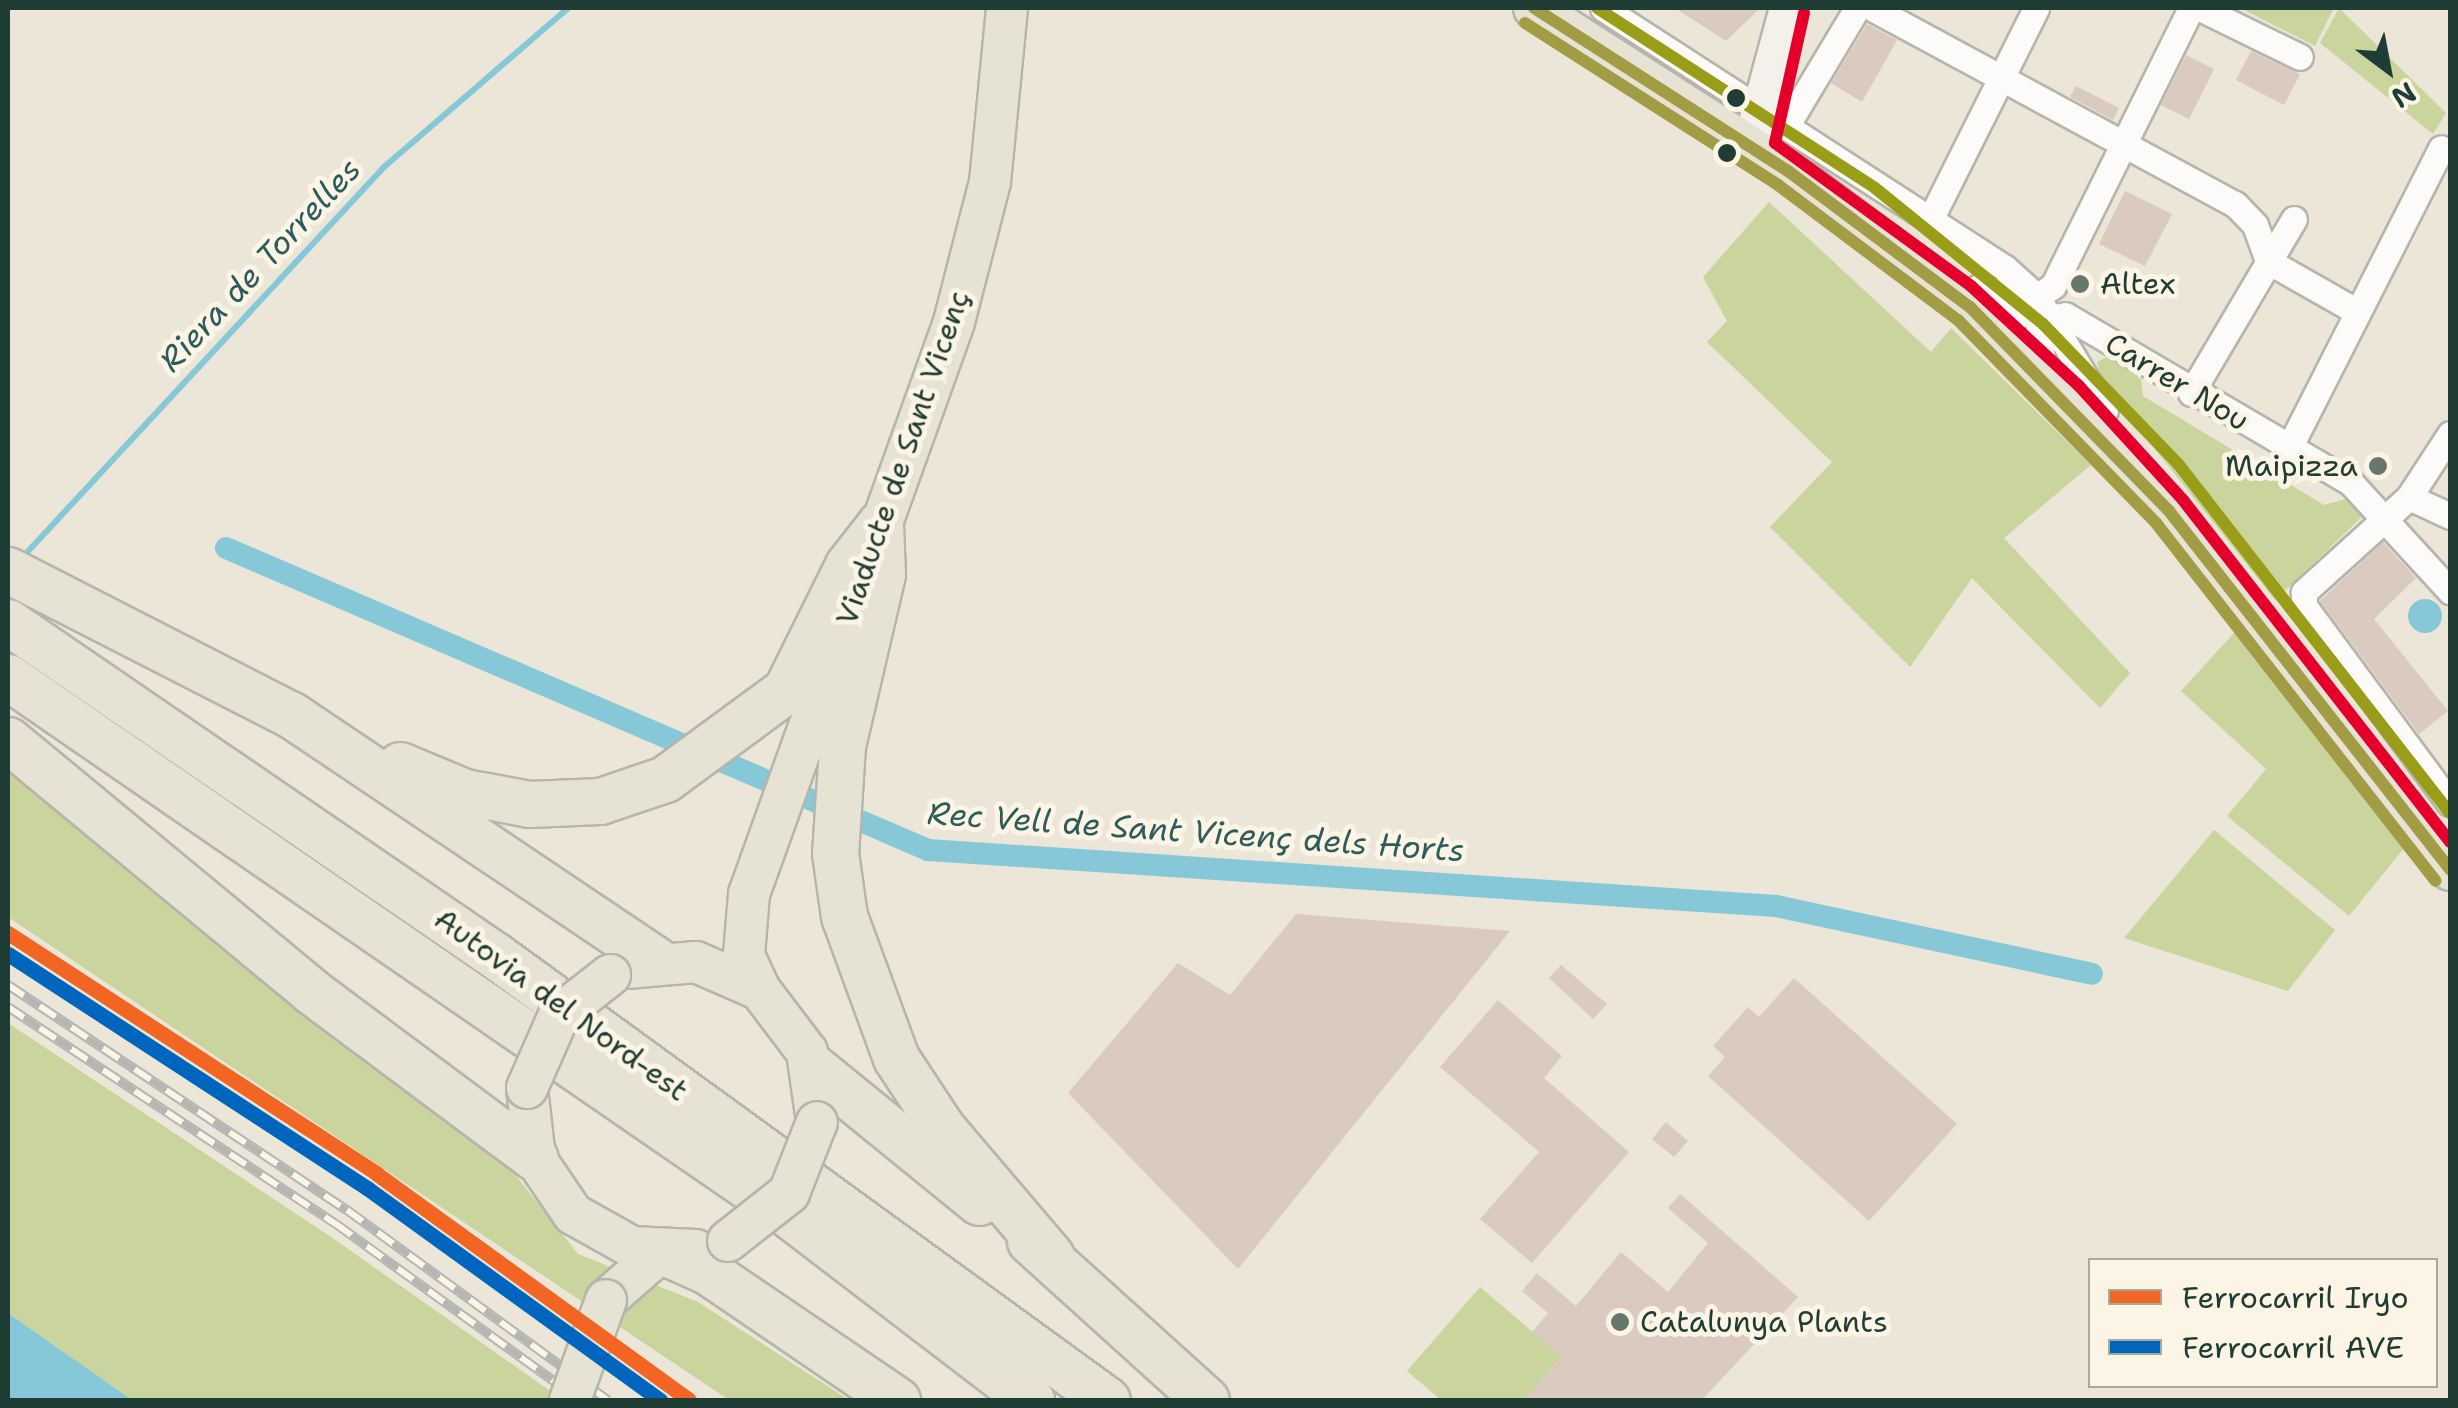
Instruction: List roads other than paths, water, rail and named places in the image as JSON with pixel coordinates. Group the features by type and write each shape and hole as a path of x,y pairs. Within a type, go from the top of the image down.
{"highway":[{"path":"8,570 290,714 465,792 529,804 600,801 692,765 757,715 806,660 848,565 880,524"},
{"path":"880,524 882,574 825,738 844,916 896,1058 942,1128 1051,1256"},
{"name":"Autovia del Nord-est","path":"11,624 496,956 1107,1400"},
{"name":"Autovia del Nord-est","path":"8,677 785,1212 1031,1400"},
{"path":"290,714 670,961"},
{"path":"8,740 311,991 536,1158"},
{"path":"813,1067 1051,1256 1206,1400"},
{"path":"662,1251 707,1271 897,1400"}],"main road":[{"name":"Viaducte de Sant Vicenç","path":"880,524 979,233 998,100 1003,8"},
{"path":"1534,8 1766,128"},
{"path":"1566,8 1766,128 1974,298 2091,401 2450,841"},
{"path":"1974,298 2041,314 2091,401 2450,870"},
{"path":"749,894 670,961 610,974 559,1014 527,1088 536,1158 558,1198 591,1228 662,1251 728,1241 789,1193 818,1122 813,1067 787,1016 760,990 744,955 749,894 772,830 825,738"},
{"path":"670,961 760,990"},
{"path":"591,1228 606,1300"},
{"path":"570,1400 606,1300 662,1251"}],"street":[{"name":"Carrer Nou","path":"1603,8 1766,128 1933,214 2041,314 2114,345 2290,448 2388,516 2450,591"},
{"path":"1766,128 1787,8"},
{"path":"1766,128 1857,8"},
{"path":"1872,8 2122,150 2247,214 2268,260 2356,311"},
{"path":"1933,214 2036,8"},
{"path":"2041,314 2191,8"},
{"path":"2200,8 2300,57"},
{"path":"2290,448 2441,148"},
{"path":"2192,392 2294,219"},
{"path":"2091,401 2093,353 2114,345"},
{"path":"2449,799 2304,606 2304,592 2409,498 2450,434"},
{"path":"2409,498 2450,516"}],"water":[{"path":"2425,599 2437,604 2442,616 2437,628 2425,633 2413,628 2408,616 2413,604"},
{"path":"8,1313 132,1400 8,1400"}],"waterway":[{"name":"Riera de Torrelles","path":"20,560 384,167 568,8"},
{"name":"Rec Vell de Sant Vicenç dels Horts","path":"226,548 928,850 1776,906 2092,974"}],"railway":[{"path":"8,985 347,1210 608,1400"},
{"path":"8,1007 336,1224 580,1400"}],"rail line":[{"name":"Iryo","path":"8,933 377,1174 689,1400"},
{"name":"AVE","path":"8,954 367,1188 660,1400"}],"place":[{"name":"Altex","path":"2080,284"},
{"name":"Maipizza","path":"2378,466"},
{"name":"Catalunya Plants","path":"1620,1322"}]}
